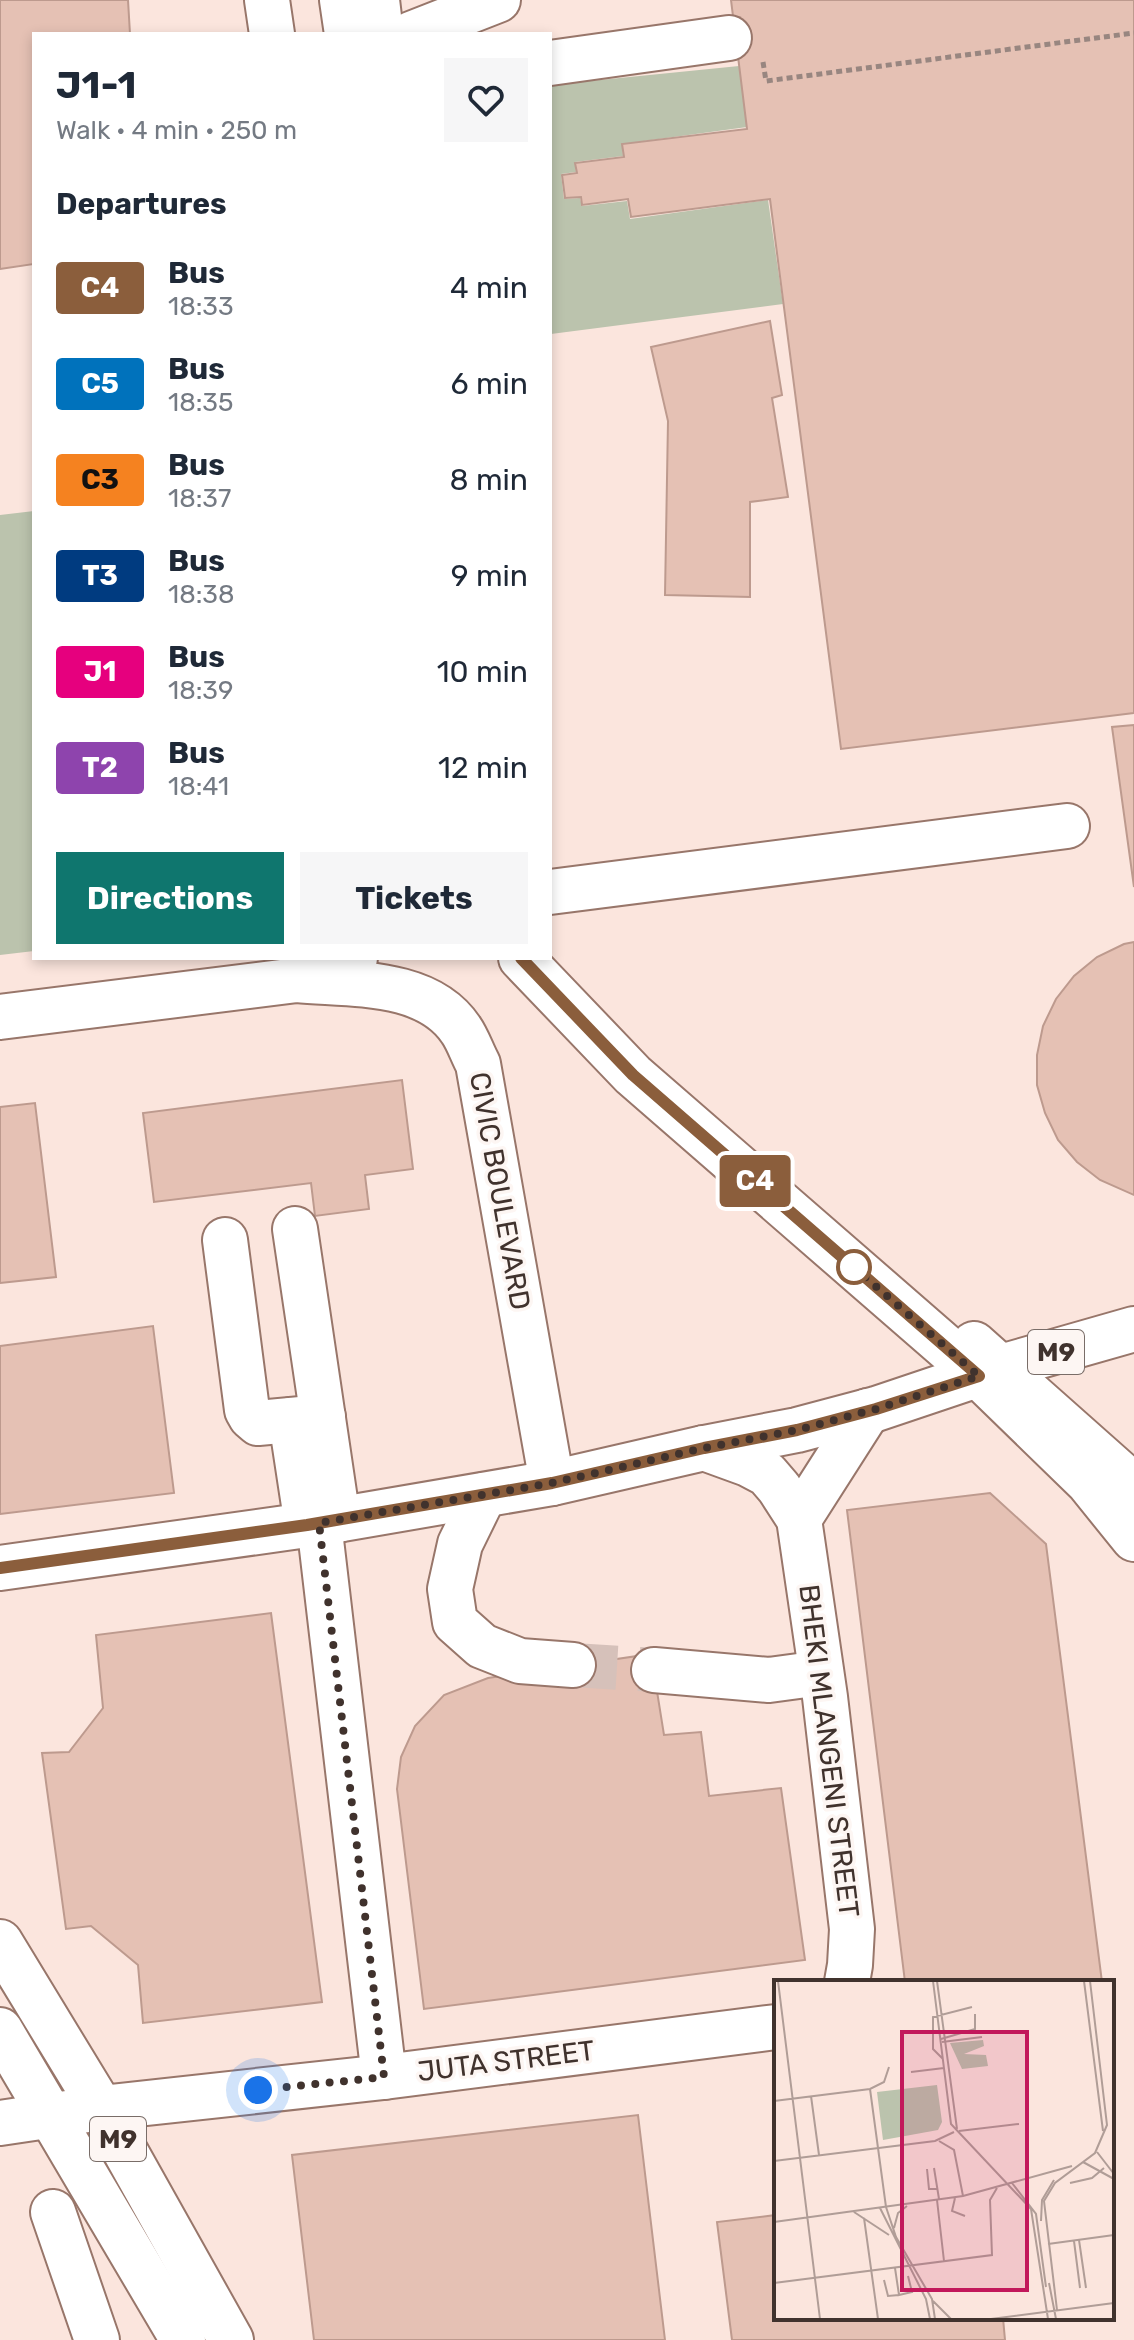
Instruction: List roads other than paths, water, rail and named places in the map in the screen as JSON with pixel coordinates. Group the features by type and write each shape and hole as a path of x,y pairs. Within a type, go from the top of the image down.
{"main road":[{"path":"267,0 272,32"},
{"path":"342,0 347,32"},
{"path":"377,0 381,32"},
{"path":"415,32 458,8 498,0"},
{"path":"552,63 746,46"},
{"path":"552,892 1067,826"},
{"path":"0,1017 297,980 350,960"},
{"name":"M9","path":"523,960 633,1075 990,1372 1134,1539"},
{"path":"546,960 560,980 990,1372 1134,1486"},
{"name":"CIVIC BOULEVARD","path":"297,980 391,988 433,1003 460,1029 466,1040 478,1064 552,1483"},
{"path":"295,1229 307,1418 384,2077"},
{"path":"225,1240 247,1410 258,1423 307,1418"},
{"name":"M9","path":"0,1568 321,1523 552,1483 797,1430 1134,1329"},
{"path":"799,1519 868,1411"},
{"name":"BHEKI MLANGENI STREET","path":"704,1448 767,1474 799,1519 852,1929 847,1980"},
{"path":"484,1495 460,1544 450,1589 455,1622 482,1646 520,1661 573,1665"},
{"path":"0,1596 98,1555"},
{"path":"654,1670 769,1680 821,1673"},
{"name":"M9","path":"0,1942 101,2108 231,2340"},
{"name":"JUTA STREET","path":"0,2123 101,2108 384,2077 774,2027"},
{"path":"0,2030 183,2340"},
{"path":"53,2212 97,2340"}],"tunnel":[{"path":"573,1665 654,1670"}]}
